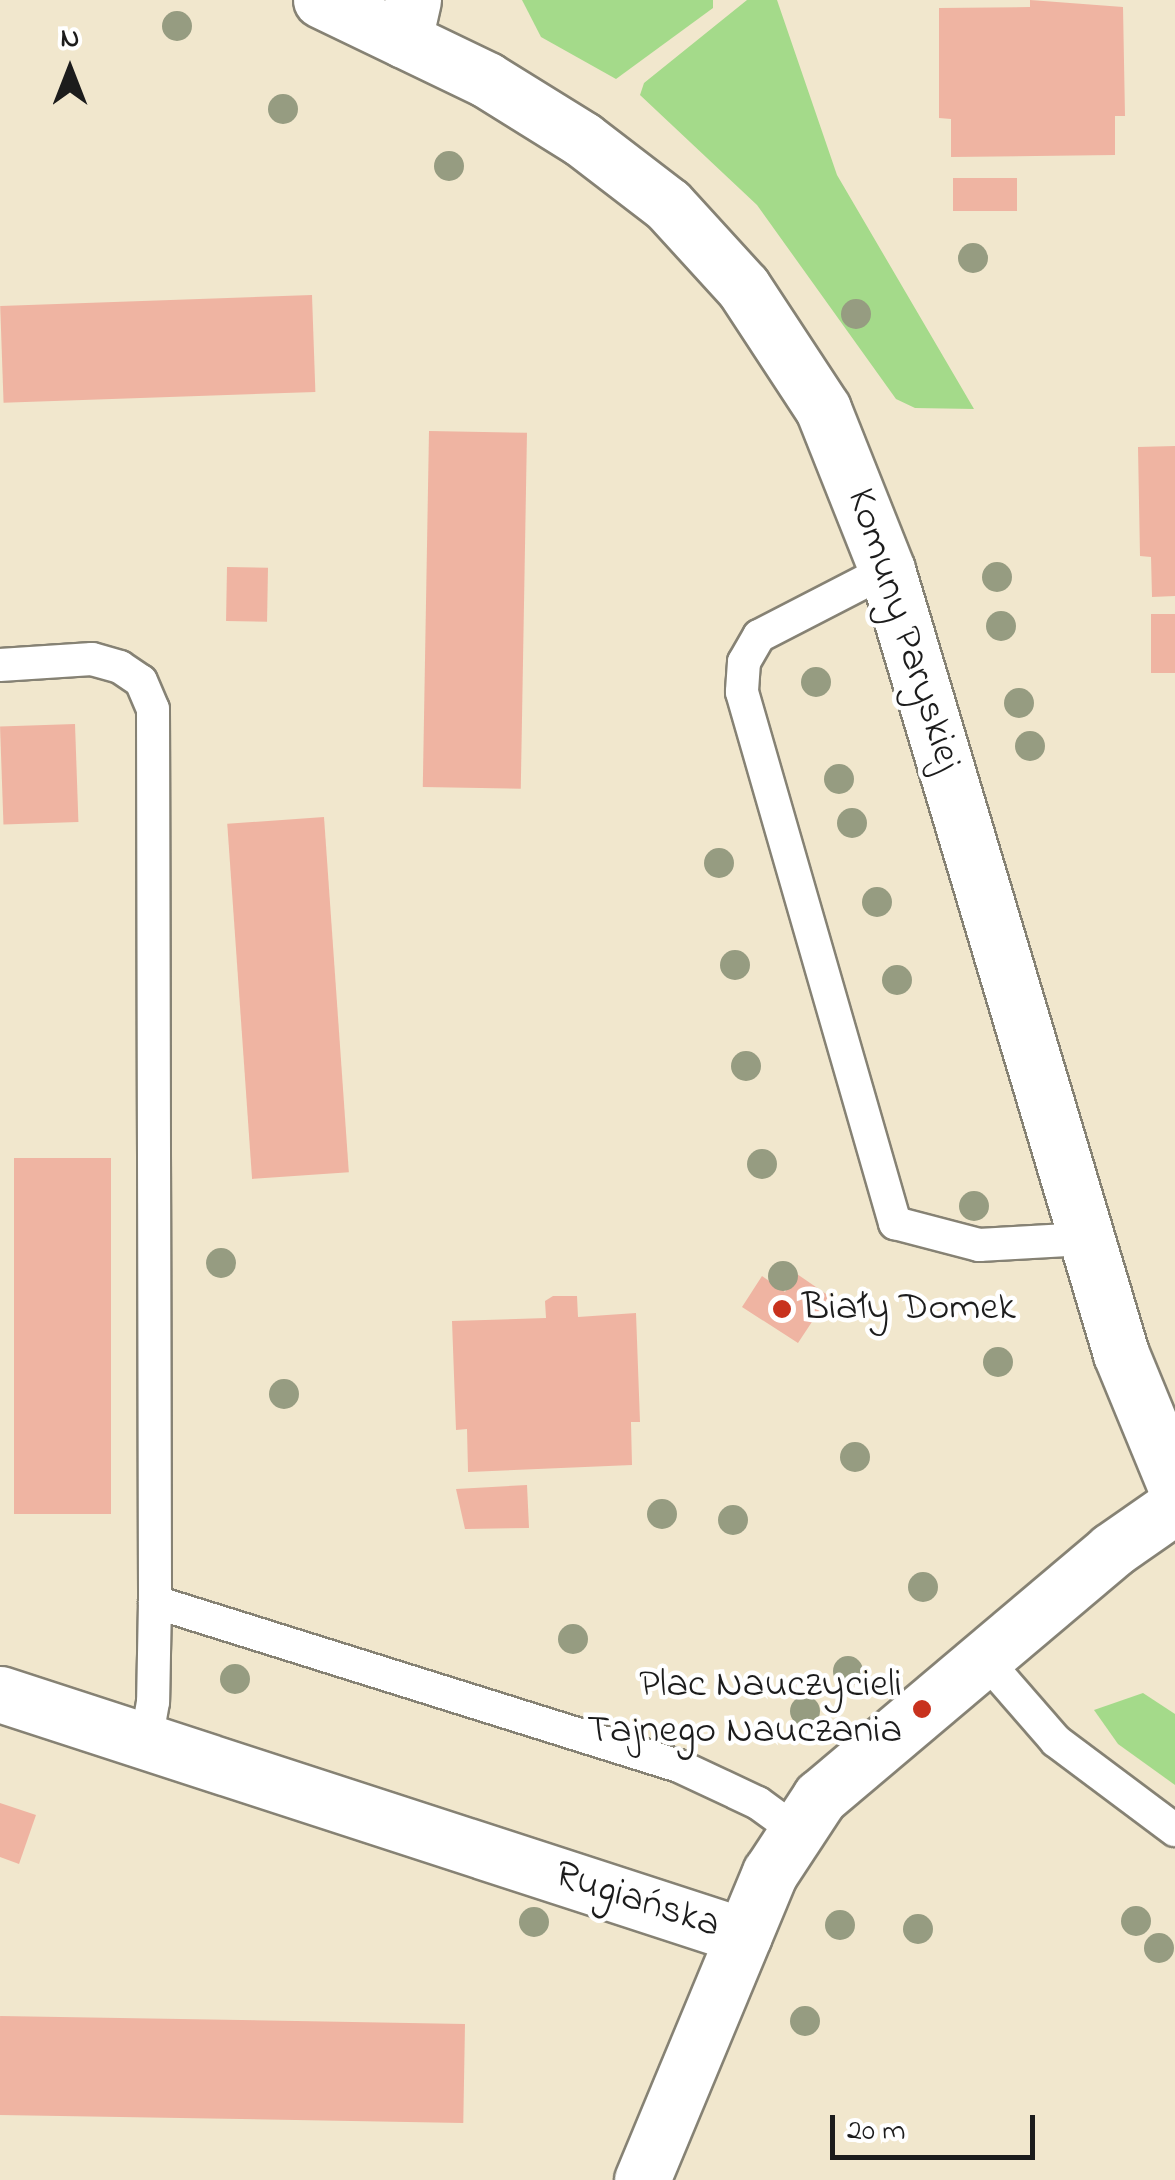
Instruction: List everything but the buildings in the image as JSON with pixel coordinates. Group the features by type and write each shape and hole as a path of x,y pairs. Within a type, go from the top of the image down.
{"street":[{"name":"Komuny Paryskiej","path":"321,0 409,20 487,80 582,139 668,205 707,244 772,326 823,409 887,570 1134,1395 1175,1484"},
{"name":"Rugiańska","path":"0,1694 744,1936 795,1830 838,1780 1112,1550 1175,1506"},
{"path":"642,2180 744,1936"}],"lane":[{"path":"887,570 760,636 744,662 742,692 889,1204 895,1223 979,1245 1085,1239"},
{"path":"0,665 92,659 120,667 141,681 153,710 155,1602 146,1741"},
{"path":"155,1602 680,1766 758,1803 795,1830"},
{"path":"983,1657 1056,1741 1175,1830"}],"green space":[{"path":"522,0 713,0 713,8 616,79 541,37"},
{"path":"747,0 777,0 837,175 974,409 915,408 896,399 757,205 640,95 644,83"},
{"path":"1143,1693 1175,1714 1175,1785 1118,1744 1094,1710"}],"place":[{"name":"Biały Domek","path":"782,1309"},
{"name":"Plac Nauczycieli Tajnego Nauczania","path":"922,1709"}]}
